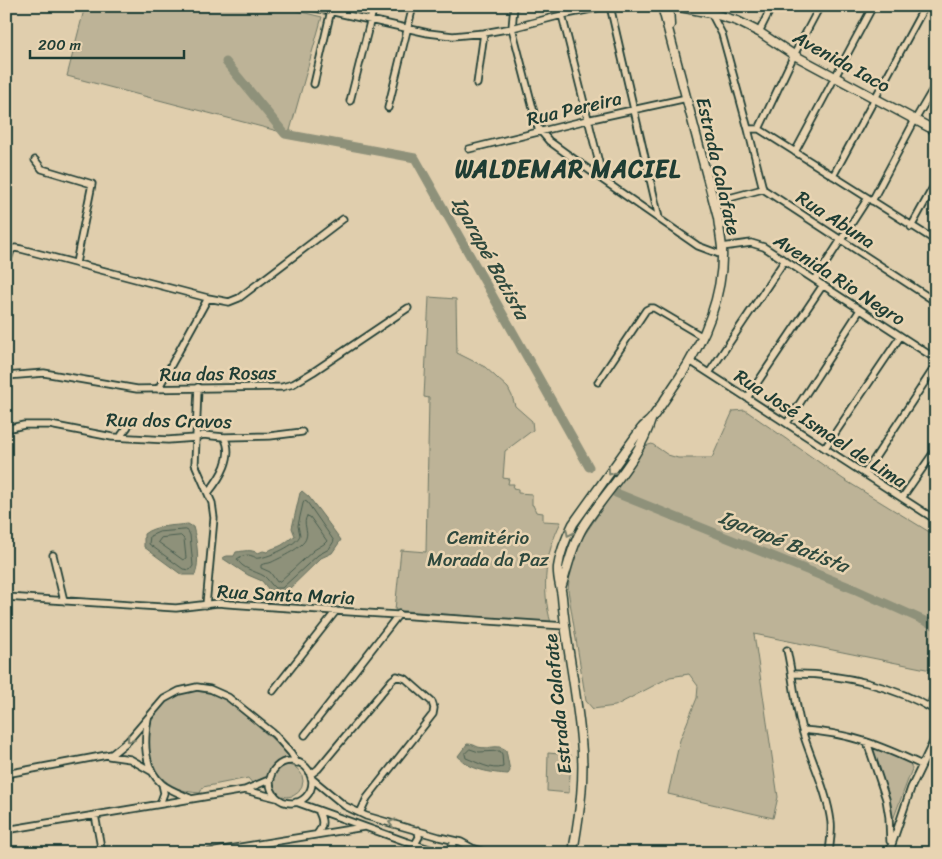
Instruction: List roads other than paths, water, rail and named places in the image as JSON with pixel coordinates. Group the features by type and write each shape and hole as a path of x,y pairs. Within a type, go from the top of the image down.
{"street":[{"path":"307,6 331,9 408,29 444,35 484,33 608,6 659,218"},
{"path":"350,101 374,6"},
{"path":"388,108 413,6"},
{"path":"514,6 512,28 540,131 549,141 698,246 722,251"},
{"path":"562,6 562,15 586,120 603,180"},
{"name":"Estrada Calafate","path":"662,6 666,25 670,32"},
{"name":"Estrada Calafate","path":"574,851 583,764 558,574 563,546 573,524 641,429 651,420 690,361 703,337 708,314 719,287 722,251 714,202 670,32 669,6"},
{"name":"Avenida Iaco","path":"674,6 713,10 759,32 794,55 936,131"},
{"path":"759,32 772,6"},
{"path":"759,129 794,55 820,6"},
{"path":"795,152 873,6"},
{"path":"833,176 925,6"},
{"path":"314,84 331,9"},
{"path":"713,10 722,34 763,189 714,202"},
{"path":"477,84 484,33"},
{"path":"815,280 870,200 936,84"},
{"name":"Rua Pereira","path":"469,149 586,120 687,98"},
{"path":"748,129 759,129 911,227 936,241"},
{"path":"35,160 42,169 92,184 76,263"},
{"path":"911,227 936,182"},
{"name":"Rua Abuna","path":"763,189 936,302"},
{"path":"6,267 11,250 17,248 229,302 236,300 343,219"},
{"name":"Avenida Rio Negro","path":"722,251 758,244 936,360"},
{"path":"709,373 785,260"},
{"path":"747,398 823,285"},
{"path":"158,389 208,298"},
{"name":"Rua das Rosas","path":"6,376 44,373 126,388 275,388 293,384 408,308"},
{"path":"598,382 646,310 650,308 654,308 703,337"},
{"path":"787,423 860,310"},
{"path":"825,448 900,337"},
{"name":"Rua José Ismael de Lima","path":"690,361 936,520"},
{"path":"865,473 936,365"},
{"path":"198,388 195,438 196,464 212,504 214,518 206,605"},
{"name":"Estrada Calafate","path":"561,588 569,559 582,528 632,458 647,433 651,420"},
{"path":"121,438 129,423"},
{"name":"Rua dos Cravos","path":"6,428 24,425 50,425 121,438 168,440 195,438 203,435 224,437 270,436 302,432"},
{"path":"208,494 222,473 227,458 227,444 224,437"},
{"path":"902,498 936,449"},
{"path":"53,555 64,601"},
{"name":"Rua Santa Maria","path":"6,597 176,608 229,604 565,626"},
{"path":"273,691 336,611"},
{"path":"305,735 398,614"},
{"path":"787,650 795,702 802,730 826,798 830,822 829,853"},
{"path":"792,674 831,676 868,684 907,697 936,711"},
{"path":"245,790 288,803 304,798 310,791 310,776 397,676 406,679 432,702 433,714 367,798 360,813"},
{"path":"108,756 122,748 164,699 178,691 197,687 217,691 228,696 274,734 292,753 297,763"},
{"path":"148,718 145,740 151,771"},
{"path":"802,730 838,734 867,742 922,765"},
{"path":"890,845 922,765 936,736"},
{"path":"867,742 886,799 889,817 889,853"},
{"path":"6,774 108,756 130,759 151,771 162,784 190,798"},
{"path":"278,799 272,790 271,778 276,768 289,762 297,763 305,767 310,776 345,806 378,820 455,841 488,853"},
{"path":"6,830 245,790 271,778"},
{"path":"160,804 164,793 162,784"},
{"path":"296,802 444,853"},
{"path":"317,834 322,825 318,810"},
{"path":"95,815 102,853"},
{"path":"204,853 364,827"},
{"path":"415,844 420,837 418,830"},
{"path":"452,853 452,846 455,841"}],"water":[{"path":"302,491 309,497 341,540 332,553 321,558 284,594 268,593 269,590 262,581 248,575 222,558 234,556 236,552 242,551 267,552 295,536 292,528"},
{"path":"188,524 193,527 197,545 198,557 195,575 182,575 144,547 144,534 148,531 159,527"},
{"path":"467,744 482,748 499,747 506,750 510,771 508,774 481,770 462,761 458,756"}],"waterway":[{"name":"Igarapé Batista","path":"226,62 285,134 415,158 589,467"},
{"name":"Igarapé Batista","path":"616,493 854,589 936,626"}],"district":[{"name":"WALDEMAR MACIEL","path":"568,169"}],"park label":[{"name":"Cemitério Morada da Paz","path":"488,548"}]}
